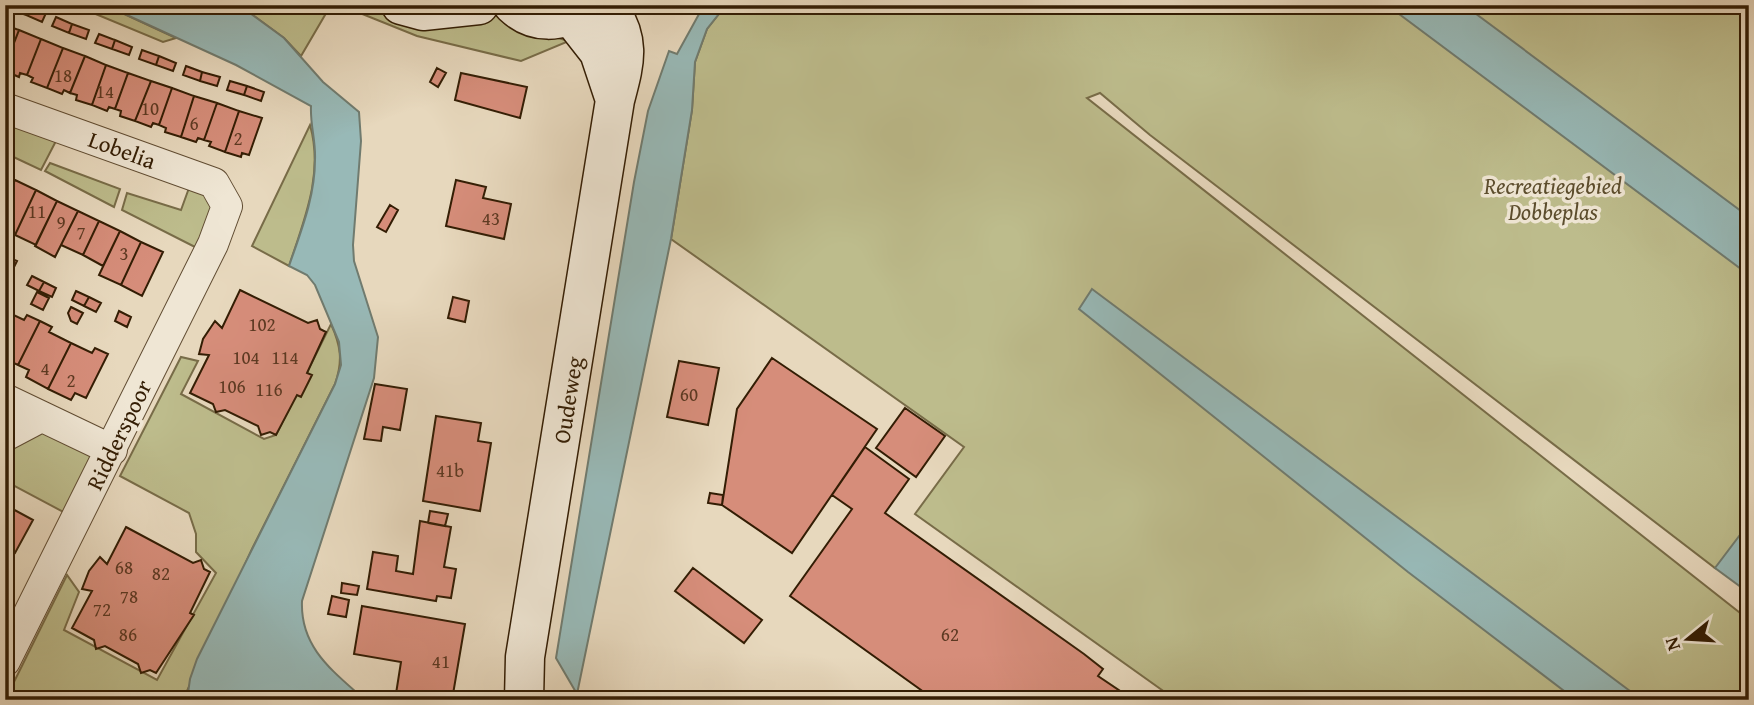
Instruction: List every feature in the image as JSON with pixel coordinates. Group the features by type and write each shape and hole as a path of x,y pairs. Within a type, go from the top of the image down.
{"main road":[{"path":"401,5 424,11 479,5"},
{"path":"513,5 537,19 559,19 576,10"},
{"name":"Oudeweg","path":"524,700 525,657 615,100 627,58 624,42 607,5"},
{"name":"Oudeweg","path":"576,10 599,52 615,100"}],"street":[{"name":"Lobelia","path":"5,108 214,183 227,206"},
{"name":"Ridderspoor","path":"5,661 213,244 227,206"},
{"path":"5,399 112,450"},
{"path":"5,436 41,417"}],"green space":[{"path":"74,5 105,5 176,38 163,42"},
{"path":"239,5 309,5 325,15 301,56 284,38"},
{"path":"340,5 379,5 391,12 502,16 525,29 569,41 521,61 417,36"},
{"name":"Recreatiegebied Dobbeplas","path":"726,5 1749,5 1749,579 1715,568 1150,135 1100,93 1087,98 1749,620 1749,700 1176,700 915,514 964,447 671,239 692,110 695,62 707,29"},
{"path":"9,121 57,139 41,170 5,153 5,129"},
{"path":"310,125 315,161 313,179 306,214 289,266 252,246"},
{"path":"50,163 120,189 114,207 45,171"},
{"path":"189,188 208,196 213,203 197,248 122,210 127,193 181,210"},
{"path":"331,324 340,354 335,384 252,549 187,691 187,700 5,700 67,575 79,592 64,630 157,680 216,573 196,552 196,534 189,513 120,476 181,357 198,361 181,394 264,439 276,435"},
{"path":"45,429 86,450 91,458 71,516 5,481 5,450"}],"water":[{"path":"105,5 239,5 284,38 323,82 359,112 361,141 353,245 354,261 378,337 374,378 302,601 306,632 313,645 330,668 365,700 187,700 197,659 335,384 341,365 339,342 315,285 307,275 289,266 313,187 315,153 311,106 236,65"},
{"path":"704,5 726,5 707,29 695,62 692,110 671,239 577,694 556,658 634,182 648,111 669,51 677,54"},
{"path":"1387,5 1464,5 1749,217 1749,275"},
{"path":"1092,289 1642,700 1576,700 1408,572 1079,309"},
{"path":"1749,523 1749,593 1715,568"}],"building":[{"path":"10,5 29,6 26,15 9,9"},
{"path":"29,6 46,13 42,22 26,15"},
{"path":"56,17 72,24 69,33 52,26"},
{"path":"72,24 89,30 86,39 69,33"},
{"path":"5,25 19,30 5,66"},
{"path":"19,30 41,39 27,75 20,73 19,77 5,71 5,66"},
{"path":"99,34 115,40 112,49 95,43"},
{"path":"41,39 63,48 47,88 31,82 33,78 27,75"},
{"path":"115,40 132,47 129,55 112,49"},
{"path":"63,48 85,56 70,93 64,90 62,94 47,88"},
{"path":"142,50 159,56 156,65 139,59"},
{"path":"85,56 106,65 92,105 76,100 77,95 70,93"},
{"path":"159,56 176,63 173,71 156,65"},
{"path":"106,65 128,73 115,109 109,107 107,111 92,105"},
{"path":"186,66 202,72 200,81 183,75"},
{"path":"437,68 446,73 438,87 430,82"},
{"path":"202,72 220,77 217,86 200,81"},
{"path":"128,73 151,81 135,121 120,116 121,111 115,109"},
{"path":"461,73 527,87 520,118 455,100"},
{"path":"151,81 172,88 159,125 153,123 151,127 135,121"},
{"path":"230,81 247,86 244,95 227,90"},
{"path":"247,86 264,92 261,101 244,95"},
{"path":"172,88 194,96 181,137 165,132 166,128 159,125"},
{"path":"194,96 217,103 204,140 198,138 196,142 181,137"},
{"path":"217,103 239,111 225,152 209,146 211,142 204,140"},
{"path":"239,111 262,118 249,155 242,153 241,157 225,152"},
{"path":"5,175 15,180 5,201"},
{"path":"15,180 36,190 15,235 5,230 5,201"},
{"path":"456,180 486,187 483,198 511,204 504,239 446,226"},
{"path":"36,190 57,201 36,245 15,235"},
{"path":"57,201 78,211 55,257 35,246"},
{"path":"390,205 398,210 386,232 377,227"},
{"path":"78,211 99,221 83,255 61,245"},
{"path":"99,221 120,231 103,266 83,255"},
{"path":"120,231 141,242 121,285 99,275"},
{"path":"141,242 163,252 142,296 121,285"},
{"path":"5,256 17,261 12,271 5,267"},
{"path":"32,276 44,282 39,291 27,285"},
{"path":"44,282 56,288 52,297 39,291"},
{"path":"240,290 308,323 317,320 320,329 326,332 307,373 312,375 301,397 297,395 276,435 270,432 261,435 258,426 225,410 216,412 213,404 190,393 209,355 199,354 203,339 215,321 222,328"},
{"path":"76,291 89,297 84,306 72,300"},
{"path":"37,292 49,298 43,310 31,304"},
{"path":"89,297 101,303 96,312 84,306"},
{"path":"453,297 469,301 465,322 448,318"},
{"path":"71,307 83,313 77,324 71,321 68,313"},
{"path":"5,311 24,320 27,315 40,321 18,365 7,360 5,363"},
{"path":"119,311 131,317 127,327 115,321"},
{"path":"40,321 52,327 49,332 71,343 48,389 26,377 29,370 18,365"},
{"path":"71,343 92,353 95,348 108,354 86,398 75,393 71,400 48,389"},
{"path":"772,358 877,429 792,553 722,505 737,409"},
{"path":"679,361 719,368 708,425 667,417"},
{"path":"375,384 407,389 400,430 383,427 381,441 364,439"},
{"path":"905,408 945,436 916,477 876,448"},
{"path":"436,416 481,423 478,441 491,443 480,511 423,501"},
{"path":"865,447 909,479 885,513 1084,654 1103,669 1098,676 1129,697 1126,700 935,700 790,596 852,509 832,495"},
{"path":"710,493 723,495 722,505 708,503"},
{"path":"11,508 33,520 15,553 5,548 5,519"},
{"path":"430,511 448,514 445,526 428,523"},
{"path":"420,521 451,527 444,567 456,569 451,598 437,596 436,601 367,589 373,552 398,556 396,571 413,574"},
{"path":"126,527 193,563 201,560 204,569 210,572 190,613 194,615 156,673 150,670 141,673 138,664 105,646 96,649 94,640 72,628 92,591 82,589 89,571 100,557 107,564"},
{"path":"693,568 762,620 744,643 675,591"},
{"path":"342,583 359,586 357,595 341,593"},
{"path":"332,596 349,600 346,617 328,614"},
{"path":"362,606 465,624 452,700 395,700 401,662 354,654"}]}
